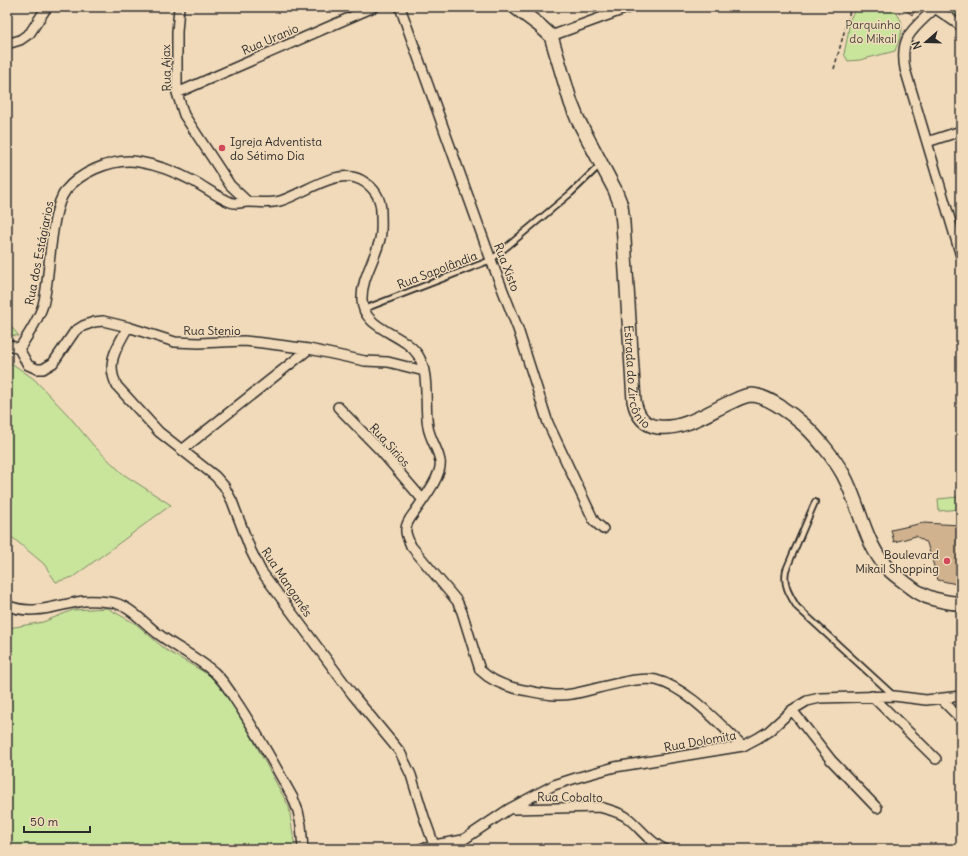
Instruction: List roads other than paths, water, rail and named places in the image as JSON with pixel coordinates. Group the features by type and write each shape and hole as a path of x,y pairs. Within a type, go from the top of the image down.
{"street":[{"path":"7,44 20,40 30,33 47,7"},
{"name":"Rua Ajax","path":"179,7 177,32 177,93 184,115 230,185 248,202"},
{"name":"Rua Uranio","path":"177,93 374,7"},
{"name":"Rua Xisto","path":"400,7 518,329 553,435 594,521 604,530"},
{"path":"515,7 551,36 630,7"},
{"path":"961,26 936,8 908,35 902,55 927,142 957,232 961,256"},
{"name":"Estrada do Zircônio","path":"551,36 573,109 615,190 621,205 636,412 642,420 653,426 667,428 684,424 739,398 751,395 765,399 781,407 804,425 829,454 843,475 872,545 884,564 915,591 942,601 961,603"},
{"path":"927,142 961,130"},
{"name":"Rua dos Estágiarios","path":"19,349 36,322 42,306 47,288 55,222 59,204 64,192 71,183 84,174 114,162 140,162 173,172 234,204 248,202 276,202 291,197 330,179 344,176 361,180 374,189 381,204 382,226 380,238 364,285 362,302 364,309"},
{"path":"364,309 369,319 406,342 420,357 424,371 428,428 440,461 440,468 439,473 423,500 408,521 406,528 407,536 411,546 457,601 462,612 480,670 487,677 508,686 550,695 570,694 634,680 656,680 671,685 693,699 743,746"},
{"name":"Rua Stenio","path":"19,349 28,364 36,369 43,369 53,363 75,331 94,322 103,321 128,327 175,342 199,343 244,341 309,349 365,361 388,362 424,371"},
{"name":"Rua Manganês","path":"128,327 114,353 112,363 113,378 117,386 159,432 215,476 224,486 232,501 251,551 261,571 353,695 400,752 411,775 434,845"},
{"path":"7,344 19,349"},
{"path":"182,450 309,349"},
{"name":"Rua Sirios","path":"338,407 380,450 423,500"},
{"path":"7,605 26,610 41,609 85,601 110,602 118,604 127,609 167,641 214,673 225,685 250,721 293,798 298,811 303,849"},
{"path":"872,696 936,759"},
{"name":"Rua Dolomita","path":"509,809 554,786 578,777 615,767 743,746 769,731 792,710 807,701 820,698 872,696 894,696 926,700 961,696"},
{"path":"941,699 961,719"},
{"path":"792,710 831,760 877,808"},
{"name":"Rua Cobalto","path":"509,809 600,807 613,811 627,818 654,845 664,849"},
{"path":"420,849 463,840 509,809"}],"lane":[{"name":"Rua Sapolândia","path":"364,309 492,260 571,192 601,163"},
{"path":"815,502 786,570 784,577 786,590 797,607 894,696"}],"place":[{"name":"Igreja Adventista do Sétimo Dia","path":"222,148"},
{"name":"Boulevard Mikail Shopping","path":"947,561"}],"park label":[{"name":"Parquinho do Mikail","path":"873,31"}]}
